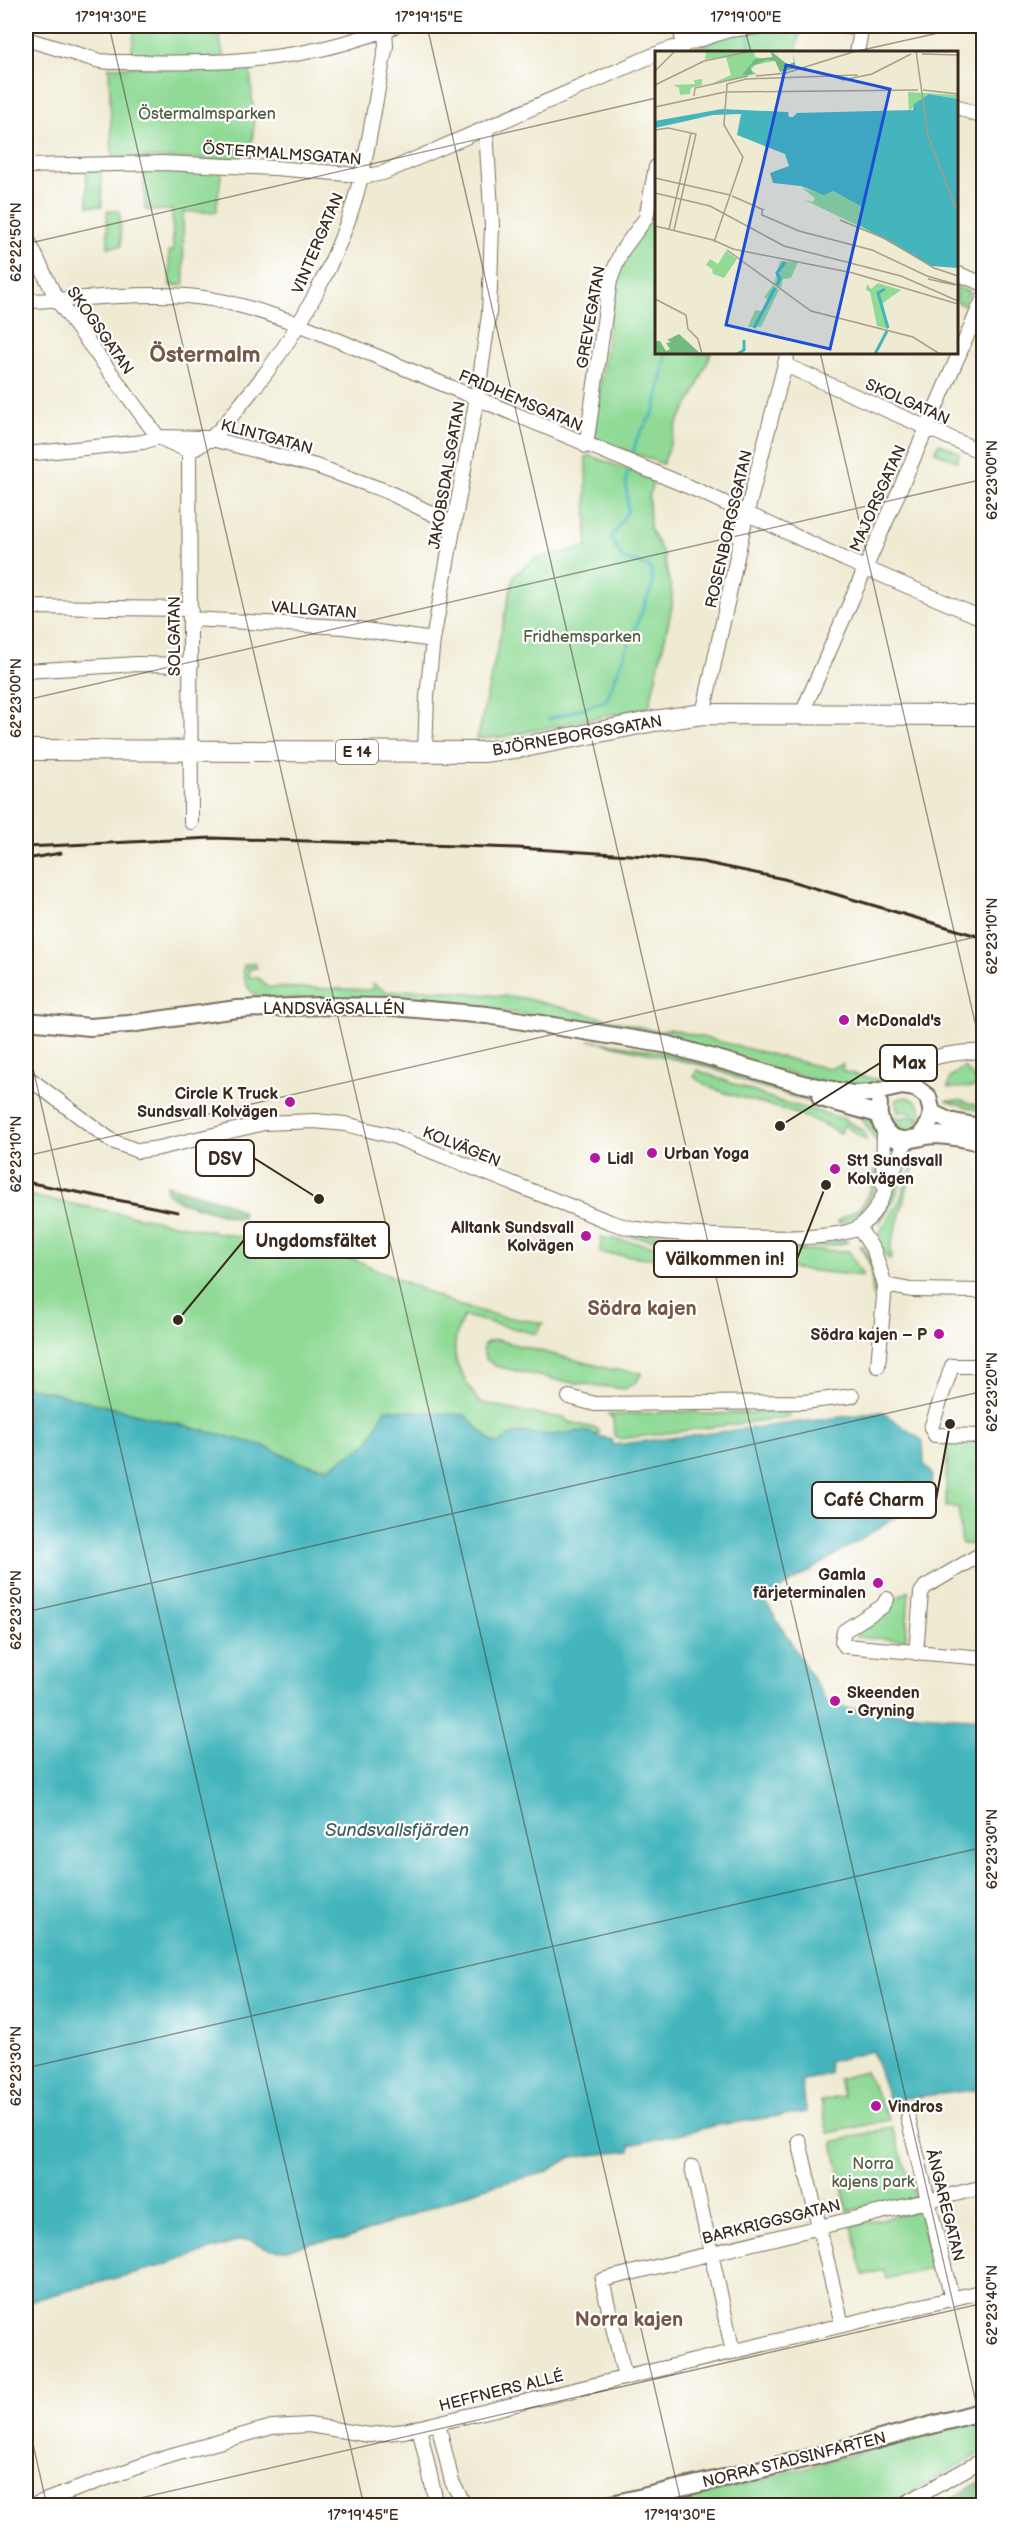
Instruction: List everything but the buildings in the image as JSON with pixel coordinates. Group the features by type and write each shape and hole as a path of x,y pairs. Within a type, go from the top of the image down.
{"highway":[{"name":"BJÖRNEBORGSGATAN","path":"26,750 483,752 529,746 654,721 703,714 984,715"}],"main road":[{"name":"LANDSVÄGSALLÉN","path":"26,1021 90,1027 237,1009 319,1006 393,1007 487,1015 642,1041 692,1051 803,1084 853,1094 908,1086"},
{"name":"LANDSVÄGSALLÉN","path":"642,1041 809,1095 881,1122 891,1136 955,1137 984,1143"},
{"path":"881,1122 880,1103 885,1094 908,1086 928,1097 932,1113 929,1124 914,1137"},
{"path":"932,1113 949,1121 984,1128"},
{"name":"NORRA STADSINFARTEN","path":"604,2505 813,2457 984,2411"},
{"name":"NORRA STADSINFARTEN","path":"643,2505 734,2484 984,2416"}],"street":[{"path":"683,26 681,49 729,30 764,26"},
{"path":"842,26 862,27 857,51"},
{"path":"26,39 100,61 219,63 248,62 296,55 390,28"},
{"name":"VINTERGATAN","path":"211,439 266,375 299,324 343,231 361,177 390,28"},
{"name":"ÖSTERMALMSGATAN","path":"26,166 162,163 276,168 361,177 383,172 486,130 655,55"},
{"path":"958,106 984,118"},
{"name":"JAKOBSDALSGATAN","path":"425,752 427,696 433,640 477,398 489,315 492,233 486,130"},
{"name":"GREVEGATAN","path":"585,446 610,281 621,252 645,218 655,176"},
{"name":"SKOGSGATAN","path":"26,236 57,300 158,437"},
{"path":"958,273 984,284"},
{"name":"FRIDHEMSGATAN","path":"26,301 188,296 254,309 299,324 748,513 984,619"},
{"name":"MAJORSGATAN","path":"804,713 864,567 984,297"},
{"name":"SKOLGATAN","path":"787,359 984,453"},
{"name":"ROSENBORGSGATAN","path":"703,714 748,513 787,359"},
{"path":"158,437 189,451 211,439"},
{"name":"KLINTGATAN","path":"26,454 143,442 158,437 211,439 316,466 386,491 453,524"},
{"name":"SOLGATAN","path":"189,451 191,822"},
{"name":"VALLGATAN","path":"26,607 191,614 344,627 433,640"},
{"path":"26,671 137,664 191,666"},
{"path":"908,1086 917,1070 928,1060 966,1052 984,1052"},
{"name":"KOLVÄGEN","path":"26,1076 112,1141 138,1151 264,1123 324,1122 370,1129 393,1136 568,1207 634,1229 668,1233 796,1237 832,1235 859,1228"},
{"path":"881,1122 884,1189"},
{"path":"878,1366 885,1285 873,1251 859,1228 877,1206 884,1189 890,1182 897,1155 914,1137"},
{"path":"885,1285 911,1290 984,1291"},
{"path":"984,1366 952,1366 931,1428 934,1435 984,1436"},
{"path":"569,1396 595,1404 804,1402 852,1396"},
{"path":"916,1653 921,1593 925,1587 963,1564 984,1555"},
{"path":"887,1599 883,1606 844,1630 842,1641 845,1646 984,1658"},
{"name":"ÅNGAREGATAN","path":"908,2118 952,2299"},
{"path":"799,2141 842,2325"},
{"path":"692,2167 733,2352"},
{"name":"BARKRIGGSGATAN","path":"625,2378 602,2280 984,2187"},
{"name":"HEFFNERS ALLÉ","path":"30,2505 165,2457 272,2427 309,2425 369,2435 419,2427 984,2291"},
{"path":"438,2423 452,2482 465,2505"},
{"path":"419,2427 437,2505"},
{"path":"902,2505 984,2459"}],"green space":[{"name":"Östermalmsparken","path":"135,26 217,26 224,58 131,57"},
{"path":"801,27 796,51 688,51 731,34"},
{"name":"Östermalmsparken","path":"250,66 254,124 250,161 112,157 109,67"},
{"name":"Östermalmsparken","path":"144,166 222,168 216,212 183,212 184,285 170,286 169,251 173,251 172,210 145,210"},
{"path":"86,167 101,167 102,206 88,206"},
{"path":"655,198 655,354 711,354 694,395 678,421 663,464 594,438 593,432 620,266"},
{"path":"107,211 120,211 121,246 108,247"},
{"path":"958,288 969,292 964,305 958,302"},
{"path":"939,443 960,453 957,461 935,452"},
{"name":"Fridhemsparken","path":"589,455 653,480 649,498 650,529 663,553 672,594 672,607 649,707 502,737 477,739 514,575 536,558 587,547 586,457"},
{"path":"254,963 257,968 249,969 249,977 259,978 268,987 373,990 373,984 387,992 425,989 523,998 660,1032 670,1029 817,1066 831,1068 843,1064 842,1071 879,1080 886,1063 903,1067 905,1073 902,1080 852,1089 584,1022 474,1008 339,999 261,998 249,989 244,975 244,965"},
{"path":"589,1040 663,1052 734,1072 777,1089 835,1106 871,1119 877,1131 878,1142 858,1116 752,1084 706,1066"},
{"path":"964,1067 982,1087 948,1088 950,1078"},
{"path":"697,1070 781,1102 842,1118 864,1131 866,1140 844,1125 839,1133 796,1114 728,1094 694,1077"},
{"path":"905,1097 918,1103 922,1118 909,1112 898,1112 895,1100"},
{"path":"946,1100 959,1100 983,1107 983,1112"},
{"path":"910,1116 921,1121 912,1130 901,1131 893,1127 889,1117 901,1118"},
{"path":"900,1159 908,1163 893,1202 879,1223"},
{"path":"877,1163 880,1171 875,1188 866,1204 855,1217 838,1223 860,1208 870,1191"},
{"path":"912,1168 890,1249 892,1256 889,1259 878,1246 876,1238 899,1202"},
{"path":"166,1185 225,1202 243,1212 242,1218 234,1218 181,1202 166,1192"},
{"path":"26,1195 353,1259 457,1305 499,1316 543,1323 536,1334 464,1316 455,1341 456,1361 460,1371 479,1402 517,1411 564,1418 600,1432 598,1435 583,1431 553,1435 522,1433 510,1435 499,1444 492,1442 465,1415 368,1443 329,1468 304,1464 261,1445 26,1386"},
{"path":"622,1232 811,1242 844,1240 848,1242 814,1246 700,1243 642,1238 622,1235"},
{"path":"601,1237 660,1247 849,1251 863,1276 719,1261 718,1265 600,1253"},
{"path":"860,1246 863,1246 867,1252 875,1271 877,1285 875,1299 871,1266"},
{"path":"497,1340 610,1369 642,1373 637,1381 625,1389 561,1381 495,1366 485,1358 483,1351 484,1344"},
{"path":"697,1411 700,1414 786,1412 790,1417 620,1439 614,1435 613,1419 608,1415"},
{"path":"947,1440 983,1440 983,1544 962,1544 958,1507 946,1507"},
{"path":"909,1591 906,1638 903,1640 856,1637 857,1629 892,1608 889,1602"},
{"name":"Norra kajens park","path":"865,2071 889,2120 828,2133 821,2101 843,2096 839,2079"},
{"name":"Norra kajens park","path":"892,2127 916,2198 847,2211 833,2142"},
{"name":"Norra kajens park","path":"919,2210 933,2268 886,2279 884,2270 863,2275 852,2226"},
{"path":"983,2419 983,2452 889,2505 664,2506"},
{"path":"983,2480 983,2505 939,2505"}],"water":[{"name":"Sundsvallsfjärden","path":"26,1386 261,1445 304,1464 329,1468 368,1443 385,1409 465,1415 492,1442 499,1444 510,1435 522,1433 553,1435 583,1431 612,1440 613,1445 882,1412 923,1441 924,1464 932,1475 930,1496 764,1599 830,1707 983,1719 983,2089 889,2100 872,2051 828,2062 830,2073 801,2082 806,2112 718,2125 630,2145 630,2151 572,2157 544,2173 483,2188 346,2239 316,2242 286,2250 269,2249 250,2240 239,2241 161,2266 26,2302"}],"waterway":[{"path":"748,51 750,35"},
{"path":"633,453 637,438 655,410 667,354"},
{"path":"549,719 606,701 653,584 650,567 623,559 611,538 628,511 626,480 628,471"}],"railway":[{"path":"26,847 213,838 518,848 646,856 702,862 784,879 984,938"},
{"path":"26,859 61,853"},
{"path":"26,1182 178,1212"}],"place":[{"name":"McDonald's","path":"844,1020"},
{"name":"Circle K Truck Sundsvall Kolvägen","path":"290,1102"},
{"name":"Max","path":"780,1126"},
{"name":"Urban Yoga","path":"652,1153"},
{"name":"Lidl","path":"595,1158"},
{"name":"St1 Sundsvall Kolvägen","path":"835,1169"},
{"name":"Välkommen in!","path":"826,1185"},
{"name":"DSV","path":"319,1199"},
{"name":"Alltank Sundsvall Kolvägen","path":"586,1236"},
{"name":"Ungdomsfältet","path":"178,1320"},
{"name":"Södra kajen – P","path":"939,1334"},
{"name":"Café Charm","path":"950,1424"},
{"name":"Gamla färjeterminalen","path":"878,1583"},
{"name":"Skeenden - Gryning","path":"835,1701"},
{"name":"Vindros","path":"876,2106"}],"district":[{"name":"Östermalm","path":"205,354"},
{"name":"Södra kajen","path":"642,1308"},
{"name":"Norra kajen","path":"629,2319"}]}
